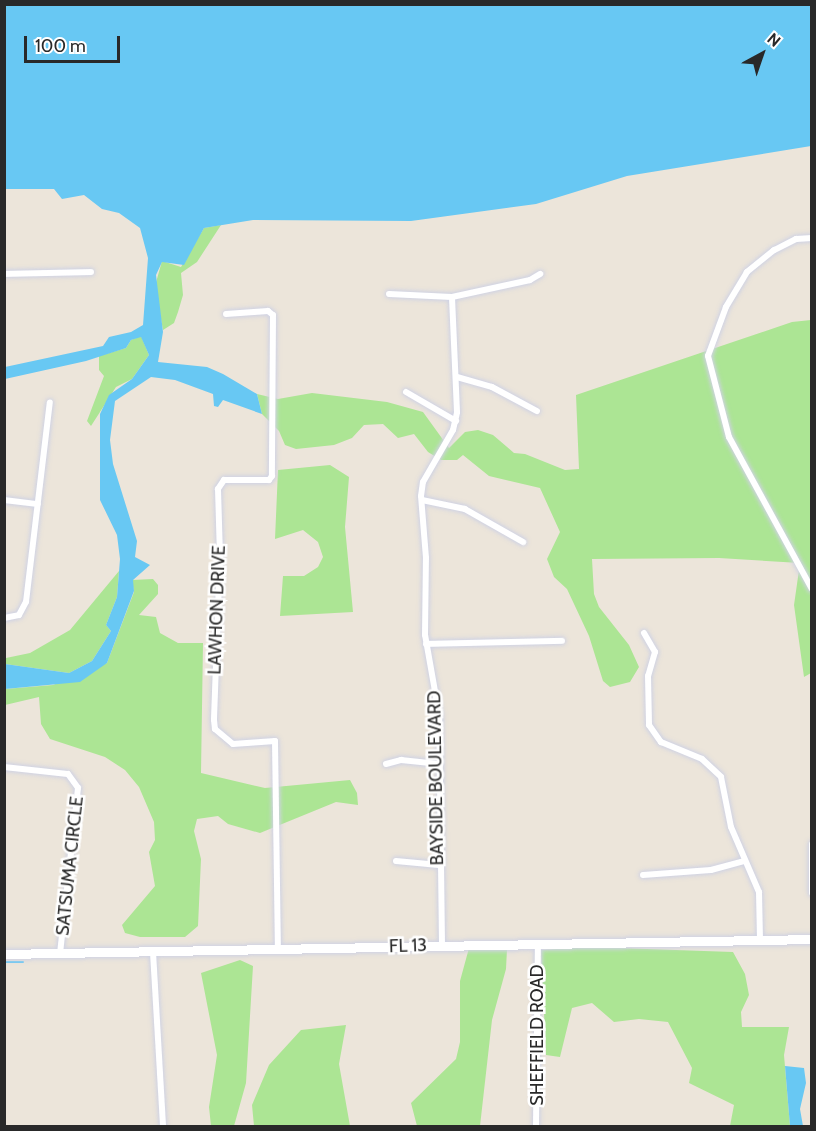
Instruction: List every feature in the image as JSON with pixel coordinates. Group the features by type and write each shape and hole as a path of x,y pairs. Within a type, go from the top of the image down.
{"main road":[{"name":"FL 13","path":"4,954 812,939"}],"street":[{"path":"812,238 796,239 774,250 747,272 726,307 708,356 729,437 812,589"},
{"path":"4,274 91,272"},
{"path":"389,294 452,297 530,280 540,274"},
{"name":"BAYSIDE BOULEVARD","path":"442,945 439,865 439,714 426,644 422,500 423,482 456,421 457,377 452,297"},
{"name":"LAWHON DRIVE","path":"226,314 267,311 273,315 272,476 269,480 224,480 218,489 220,555 214,720 215,729 233,744 275,741 278,949"},
{"path":"457,377 492,387 537,411"},
{"path":"406,392 456,421"},
{"path":"4,618 19,615 26,602 50,402"},
{"path":"4,500 38,504"},
{"path":"422,500 465,508 523,542"},
{"path":"644,633 655,652 648,676 649,724 661,742 702,759 720,777 731,827 759,892 760,940"},
{"path":"426,644 562,641"},
{"path":"386,764 401,760 438,764"},
{"name":"SATSUMA CIRCLE","path":"4,767 68,774 78,788 60,953"},
{"path":"812,844 812,893"},
{"path":"396,861 439,865"},
{"path":"643,875 719,869 744,861"},
{"name":"SHEFFIELD ROAD","path":"536,1126 538,943"},
{"path":"153,952 163,1126"}],"green space":[{"path":"221,225 197,262 181,273 183,295 178,312 174,323 163,330 155,286 162,261 181,267 204,228"},
{"path":"811,320 811,673 804,677 794,605 800,563 719,558 592,559 594,594 599,607 629,645 639,667 630,682 610,687 603,681 589,636 567,589 554,577 547,559 560,532 540,488 489,476 463,455 457,460 441,460 428,452 414,434 398,438 383,424 364,425 352,438 334,445 296,449 285,445 279,431 262,414 257,394 278,399 312,393 387,402 423,412 449,448 465,432 478,430 493,435 514,453 525,454 565,470 579,469 576,395 792,322"},
{"path":"141,336 149,355 132,379 116,387 91,426 87,421 104,376 99,370 99,356 126,348 131,340"},
{"path":"330,465 349,477 345,527 353,612 280,616 283,576 304,576 318,567 323,557 318,542 303,530 275,539 278,470"},
{"path":"119,571 117,597 106,625 111,631 92,661 69,673 5,664 6,658 30,653 70,630"},
{"path":"153,579 158,585 158,594 139,615 156,617 160,633 178,643 203,643 201,773 265,788 350,780 357,793 358,805 336,802 260,833 228,824 218,816 197,819 194,831 201,859 198,926 185,937 140,937 125,933 122,925 155,886 149,852 155,840 154,822 139,787 125,770 105,757 50,739 41,724 39,697 5,705 5,689 53,685 107,663 134,592 132,580"},
{"path":"589,947 733,952 745,974 749,995 741,1012 742,1027 789,1027 784,1055 790,1126 730,1126 734,1105 689,1083 692,1068 668,1022 639,1019 614,1022 592,1003 572,1008 560,1057 546,1055 541,950"},
{"path":"469,948 507,949 506,969 492,1020 480,1126 417,1126 411,1103 456,1059 460,1042 460,981"},
{"path":"240,960 253,966 246,1083 234,1126 211,1126 209,1107 217,1055 201,973"},
{"path":"346,1025 339,1064 350,1126 254,1126 252,1105 269,1065 301,1030"}],"water":[{"path":"5,4 811,5 811,146 627,176 536,204 411,221 253,220 204,228 184,265 162,262 156,275 163,332 158,362 207,367 223,374 257,394 262,414 223,400 218,407 214,406 213,394 175,380 151,377 115,401 110,440 113,464 137,541 135,557 150,565 133,580 134,591 107,663 80,682 5,689 5,664 69,673 92,661 111,631 106,625 117,597 120,559 117,535 100,500 100,414 109,395 132,379 149,355 141,337 131,340 126,348 86,361 5,379 5,367 103,346 109,337 131,332 143,325 148,258 140,228 119,213 102,209 84,195 62,199 54,189 5,189"},
{"path":"785,1066 804,1068 806,1083 800,1109 803,1126 790,1126"}],"waterway":[{"path":"4,962 23,962"}]}
